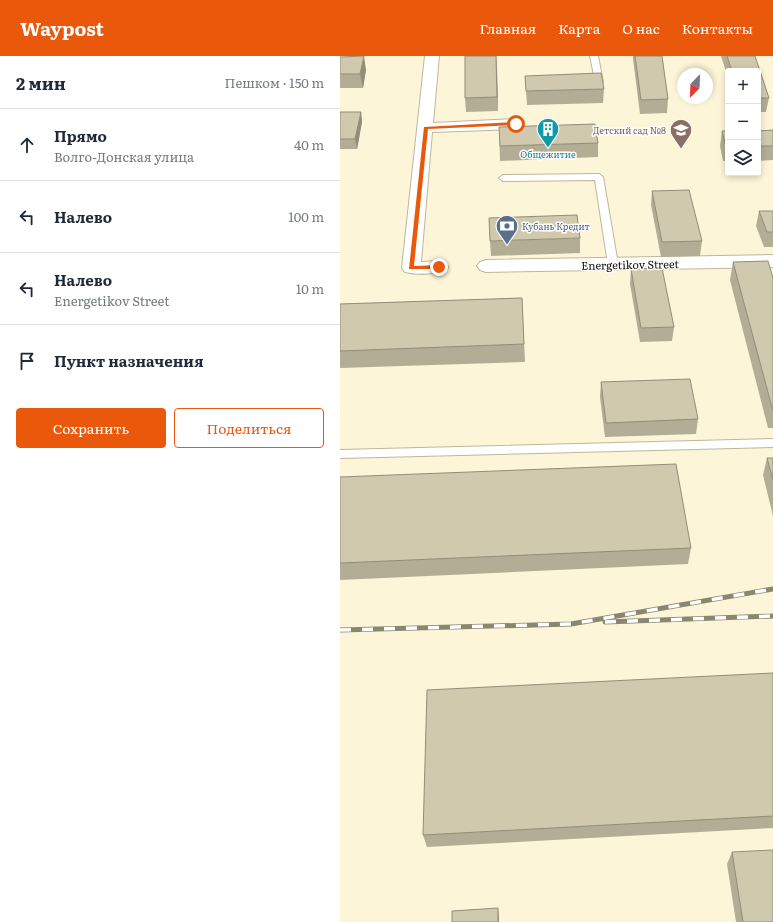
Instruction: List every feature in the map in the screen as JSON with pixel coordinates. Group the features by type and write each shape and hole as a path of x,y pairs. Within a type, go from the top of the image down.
{"street":[{"path":"432,56 411,268 439,267"},
{"path":"426,128 516,124"},
{"name":"Energetikov Street","path":"486,266 773,261"}],"lane":[{"path":"584,83 599,82 594,56"},
{"path":"503,178 600,177 613,264"},
{"path":"340,454 773,443"}],"building":[{"path":"364,56 360,74 340,74 340,57"},
{"path":"465,56 496,56 497,97 465,98"},
{"path":"635,56 662,56 668,99 641,100"},
{"path":"727,56 755,56 759,68 731,68"},
{"path":"601,73 604,89 526,91 525,76"},
{"path":"761,74 769,98 761,98"},
{"path":"340,112 361,112 355,139 340,139"},
{"path":"595,124 598,143 500,146 499,127"},
{"path":"773,130 773,146 761,146 761,131"},
{"path":"722,131 725,131 725,143"},
{"path":"689,190 702,241 662,242 652,191"},
{"path":"759,211 773,211 773,232 767,232"},
{"path":"577,215 580,238 490,241 489,218"},
{"path":"768,261 773,278 773,411 733,262"},
{"path":"662,268 674,327 641,328 631,269"},
{"path":"522,298 524,344 340,351 340,304"},
{"path":"690,379 698,419 606,423 601,382"},
{"path":"767,458 773,458 773,480"},
{"path":"676,464 691,548 340,563 340,477"},
{"path":"773,673 773,816 423,835 427,690"},
{"path":"773,850 773,922 743,922 732,852"},
{"path":"498,908 498,922 452,922 452,911"}],"railway":[{"path":"340,630 571,624 773,589"},
{"path":"605,622 773,616"}],"place":[{"name":"Общежитие","path":"548,148"},
{"name":"Детский сад №8","path":"681,150"},
{"name":"Кубань Кредит","path":"507,246"}],"route":[{"path":"439,267 411,268 426,128 516,124"}]}
